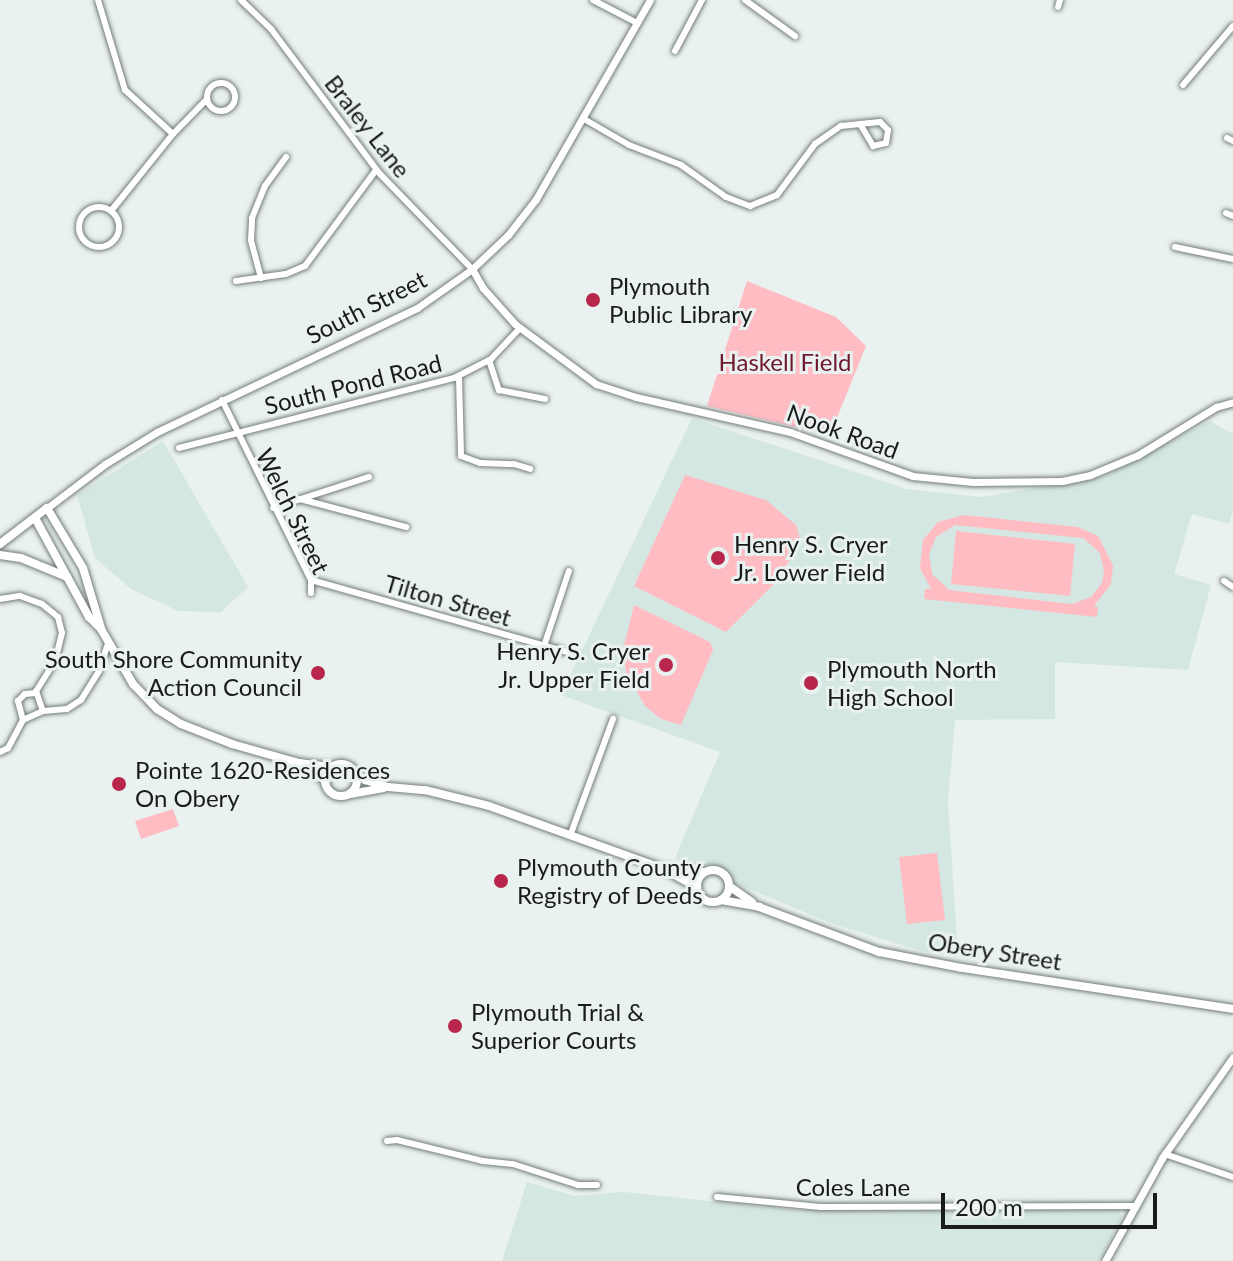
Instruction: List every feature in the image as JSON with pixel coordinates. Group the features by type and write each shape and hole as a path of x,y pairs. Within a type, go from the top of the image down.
{"main road":[{"name":"South Street","path":"0,544 47,508"},
{"name":"Obery Street","path":"47,508 83,568 99,611 101,629"},
{"name":"Obery Street","path":"35,518 89,617 101,629 133,684 162,713 208,735 299,763 331,767 344,764 365,780 388,787 425,790 468,799 664,869 697,887 704,900 759,907 879,952 967,969 1233,1009"},
{"path":"0,555 21,558 68,577"},
{"name":"Obery Street","path":"299,763 326,781 333,794 348,795 388,787"},
{"path":"326,781 331,767"},
{"path":"348,795 357,782 355,772"},
{"name":"Obery Street","path":"664,869 720,871 729,886 759,907"},
{"path":"697,887 704,872"},
{"path":"721,900 729,886"}],"street":[{"path":"98,0 125,90 173,134"},
{"name":"Braley Lane","path":"241,0 279,39 376,170 472,269"},
{"path":"593,0 637,23"},
{"name":"South Street","path":"47,508 149,437 421,305 472,269 527,212 584,119 650,0"},
{"path":"675,51 702,0"},
{"path":"745,0 795,36"},
{"path":"1183,85 1233,26"},
{"path":"111,211 173,134 207,99 209,90 221,82 230,85 235,93 232,106 224,111 215,110 207,99"},
{"path":"584,119 629,145 681,165 726,197 750,206 769,201 781,191 826,134 860,124 880,122 888,130 886,143 873,146 860,124"},
{"path":"261,278 251,240 252,218 265,186 286,157"},
{"path":"236,281 286,274 305,266 376,170"},
{"path":"99,207 111,211 118,222 117,235 102,247 89,244 79,228 82,216 99,207"},
{"path":"1175,247 1233,259"},
{"name":"Nook Road","path":"472,269 483,288 520,328 566,364 603,387 784,430 851,451 899,473 942,480 1062,481 1090,475 1138,455 1216,407 1233,402"},
{"name":"South Pond Road","path":"179,448 459,377 489,360 520,328"},
{"path":"489,360 499,390 545,399"},
{"path":"459,377 461,456 480,463 514,464 530,469"},
{"name":"Welch Street","path":"222,400 236,434 311,580 311,593"},
{"path":"273,508 369,477"},
{"path":"300,499 406,527"},
{"path":"544,646 569,571"},
{"name":"Tilton Street","path":"311,580 575,654"},
{"path":"1224,581 1233,587"},
{"path":"0,599 20,596 37,601 51,610 60,622 62,639 57,656 36,693"},
{"path":"0,752 8,748 23,720 43,711 67,709 81,700 99,671 109,643"},
{"path":"36,693 43,711"},
{"path":"23,720 18,701 25,694 36,693"},
{"path":"570,836 613,719"},
{"path":"1105,1261 1133,1206 1165,1154 1233,1057"},
{"path":"387,1141 397,1140 483,1161 513,1164 578,1185 597,1185"},
{"path":"1165,1154 1233,1177"},
{"name":"Coles Lane","path":"717,1197 821,1207 1133,1206"}],"shaded area":[{"name":"Plymouth North High School","path":"692,418 906,489 982,497 1105,476 1210,421 1233,434 1233,510 1229,524 1192,514 1174,574 1211,585 1188,670 1055,662 1055,719 955,720 948,800 958,957 918,950 833,924 675,858 720,752 561,695"},
{"path":"163,441 248,587 221,612 178,611 131,589 95,558 77,495"},
{"path":"527,1182 575,1196 624,1192 796,1210 1117,1207 1122,1217 1098,1261 502,1261"}],"green space":[{"name":"Haskell Field","path":"747,281 836,317 866,346 830,435 707,406"},
{"name":"Henry S. Cryer Jr. Lower Field","path":"685,475 766,500 796,525 800,539 780,578 726,632 634,586"},
{"path":"964,515 1078,527 1098,536 1113,565 1111,584 1094,606 1098,607 1097,617 924,599 925,589 931,589 920,568 923,540 938,522","holes":["955,525 1083,538 1100,553 1104,571 1102,583 1091,597 1072,604 949,590 932,574 929,554 936,537"]},
{"path":"956,531 1075,544 1070,596 951,584"},
{"name":"Henry S. Cryer Jr. Upper Field","path":"634,605 710,642 713,650 681,725 661,719 645,706 626,672 623,650"},
{"path":"173,809 179,826 141,839 135,821"},
{"path":"937,853 945,920 907,924 899,857"}],"place":[{"name":"Plymouth Public Library","path":"593,300"},
{"name":"Henry S. Cryer Jr. Lower Field","path":"718,558"},
{"name":"Henry S. Cryer Jr. Upper Field","path":"666,665"},
{"name":"South Shore Community Action Council","path":"318,673"},
{"name":"Plymouth North High School","path":"811,683"},
{"name":"Pointe 1620-Residences On Obery","path":"119,784"},
{"name":"Plymouth County Registry of Deeds","path":"501,881"},
{"name":"Plymouth Trial & Superior Courts","path":"455,1026"}]}
